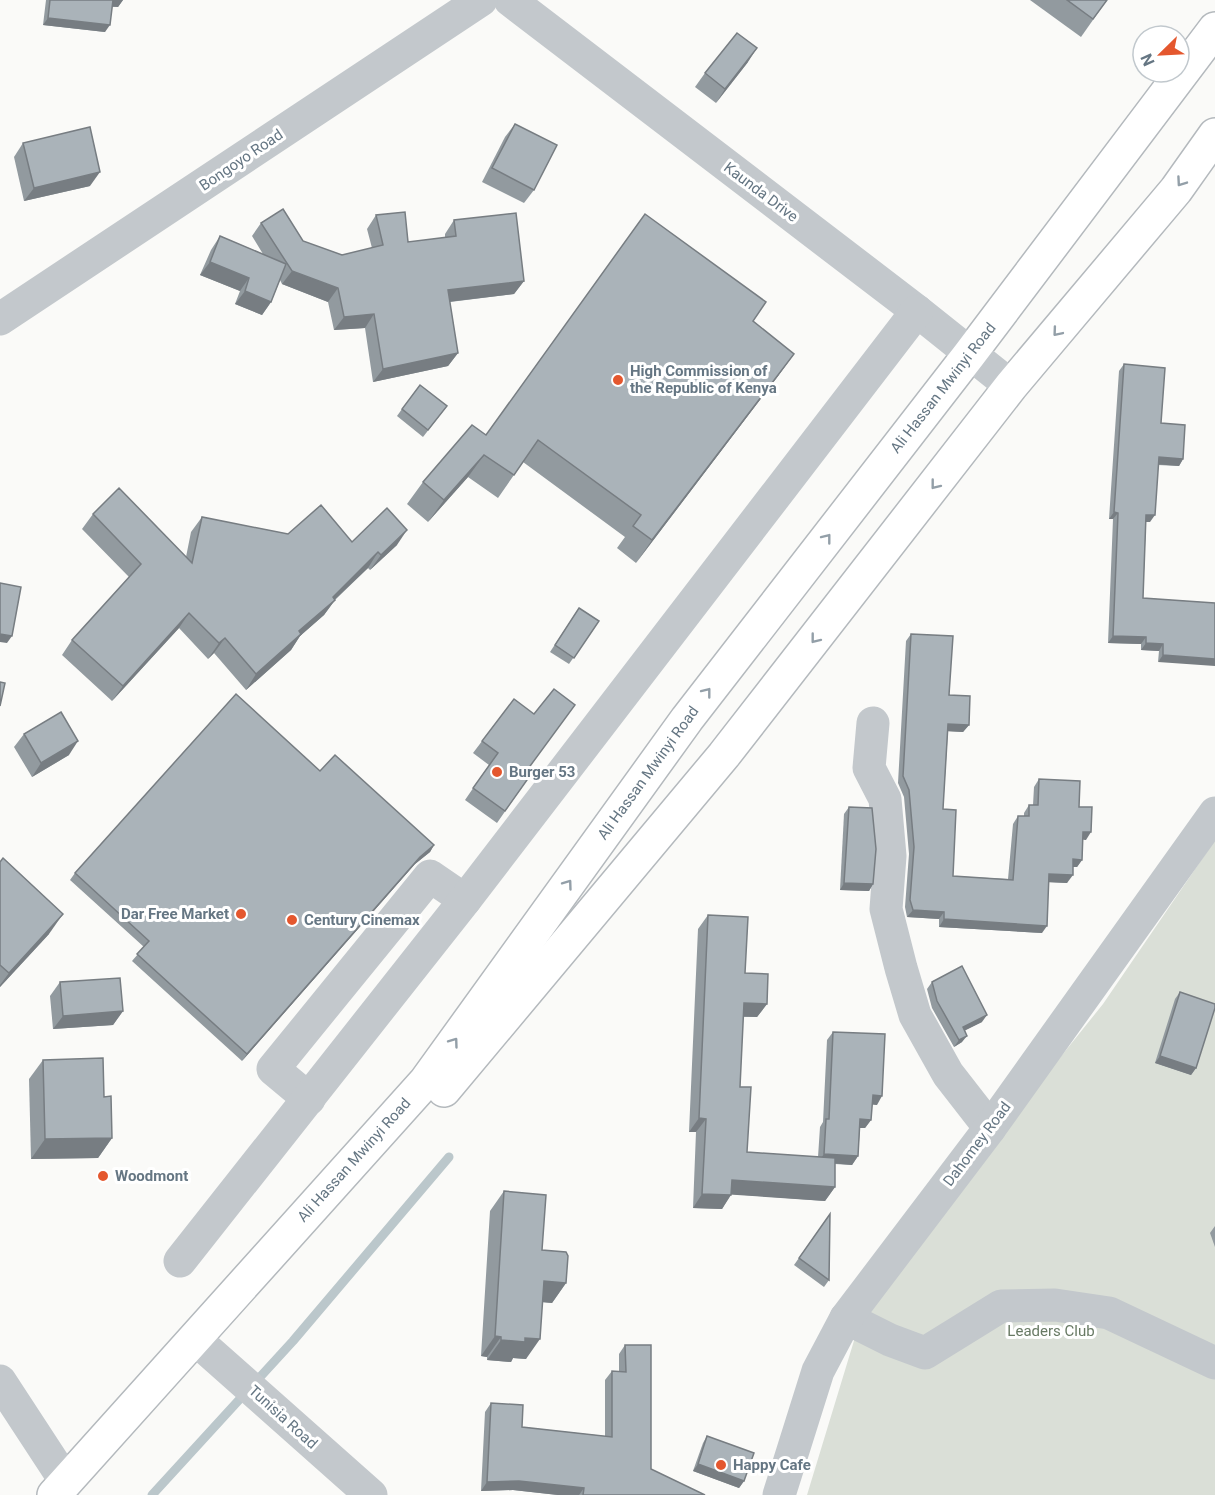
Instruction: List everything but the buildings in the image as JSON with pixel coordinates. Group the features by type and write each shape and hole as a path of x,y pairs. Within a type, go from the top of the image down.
{"highway":[{"name":"Ali Hassan Mwinyi Road","path":"201,1344 426,1081 687,719 940,330 1215,29"},
{"name":"Ali Hassan Mwinyi Road","path":"65,1491 201,1344 435,1100 724,755 1011,386 1176,190 1215,135"}],"street":[{"name":"Bongoyo Road","path":"0,320 481,0"},
{"name":"Kaunda Drive","path":"510,0 1011,386"},
{"path":"180,1261 465,900 940,330"},
{"path":"873,723 869,768 885,799 890,856 886,909 901,968 915,1015 948,1074 990,1128"},
{"name":"Dahomey Road","path":"779,1495 818,1371 846,1318 990,1128 1215,813"},
{"path":"309,1099 273,1069 430,876 465,900"},
{"path":"846,1318 890,1340 925,1353 1001,1306 1055,1305 1109,1313 1215,1363"},
{"name":"Tunisia Road","path":"201,1344 371,1495"},
{"path":"0,1381 65,1491"}],"green space":[{"name":"Leaders Club","path":"1215,840 1215,1495 807,1495 867,1298 1103,1004"}],"waterway":[{"path":"152,1495 293,1341 449,1157"}],"place":[{"name":"High Commission of the Republic of Kenya","path":"618,380"},
{"name":"Burger 53","path":"497,772"},
{"name":"Dar Free Market","path":"241,914"},
{"name":"Century Cinemax","path":"292,920"},
{"name":"Woodmont","path":"103,1176"},
{"name":"Happy Cafe","path":"721,1465"}]}
